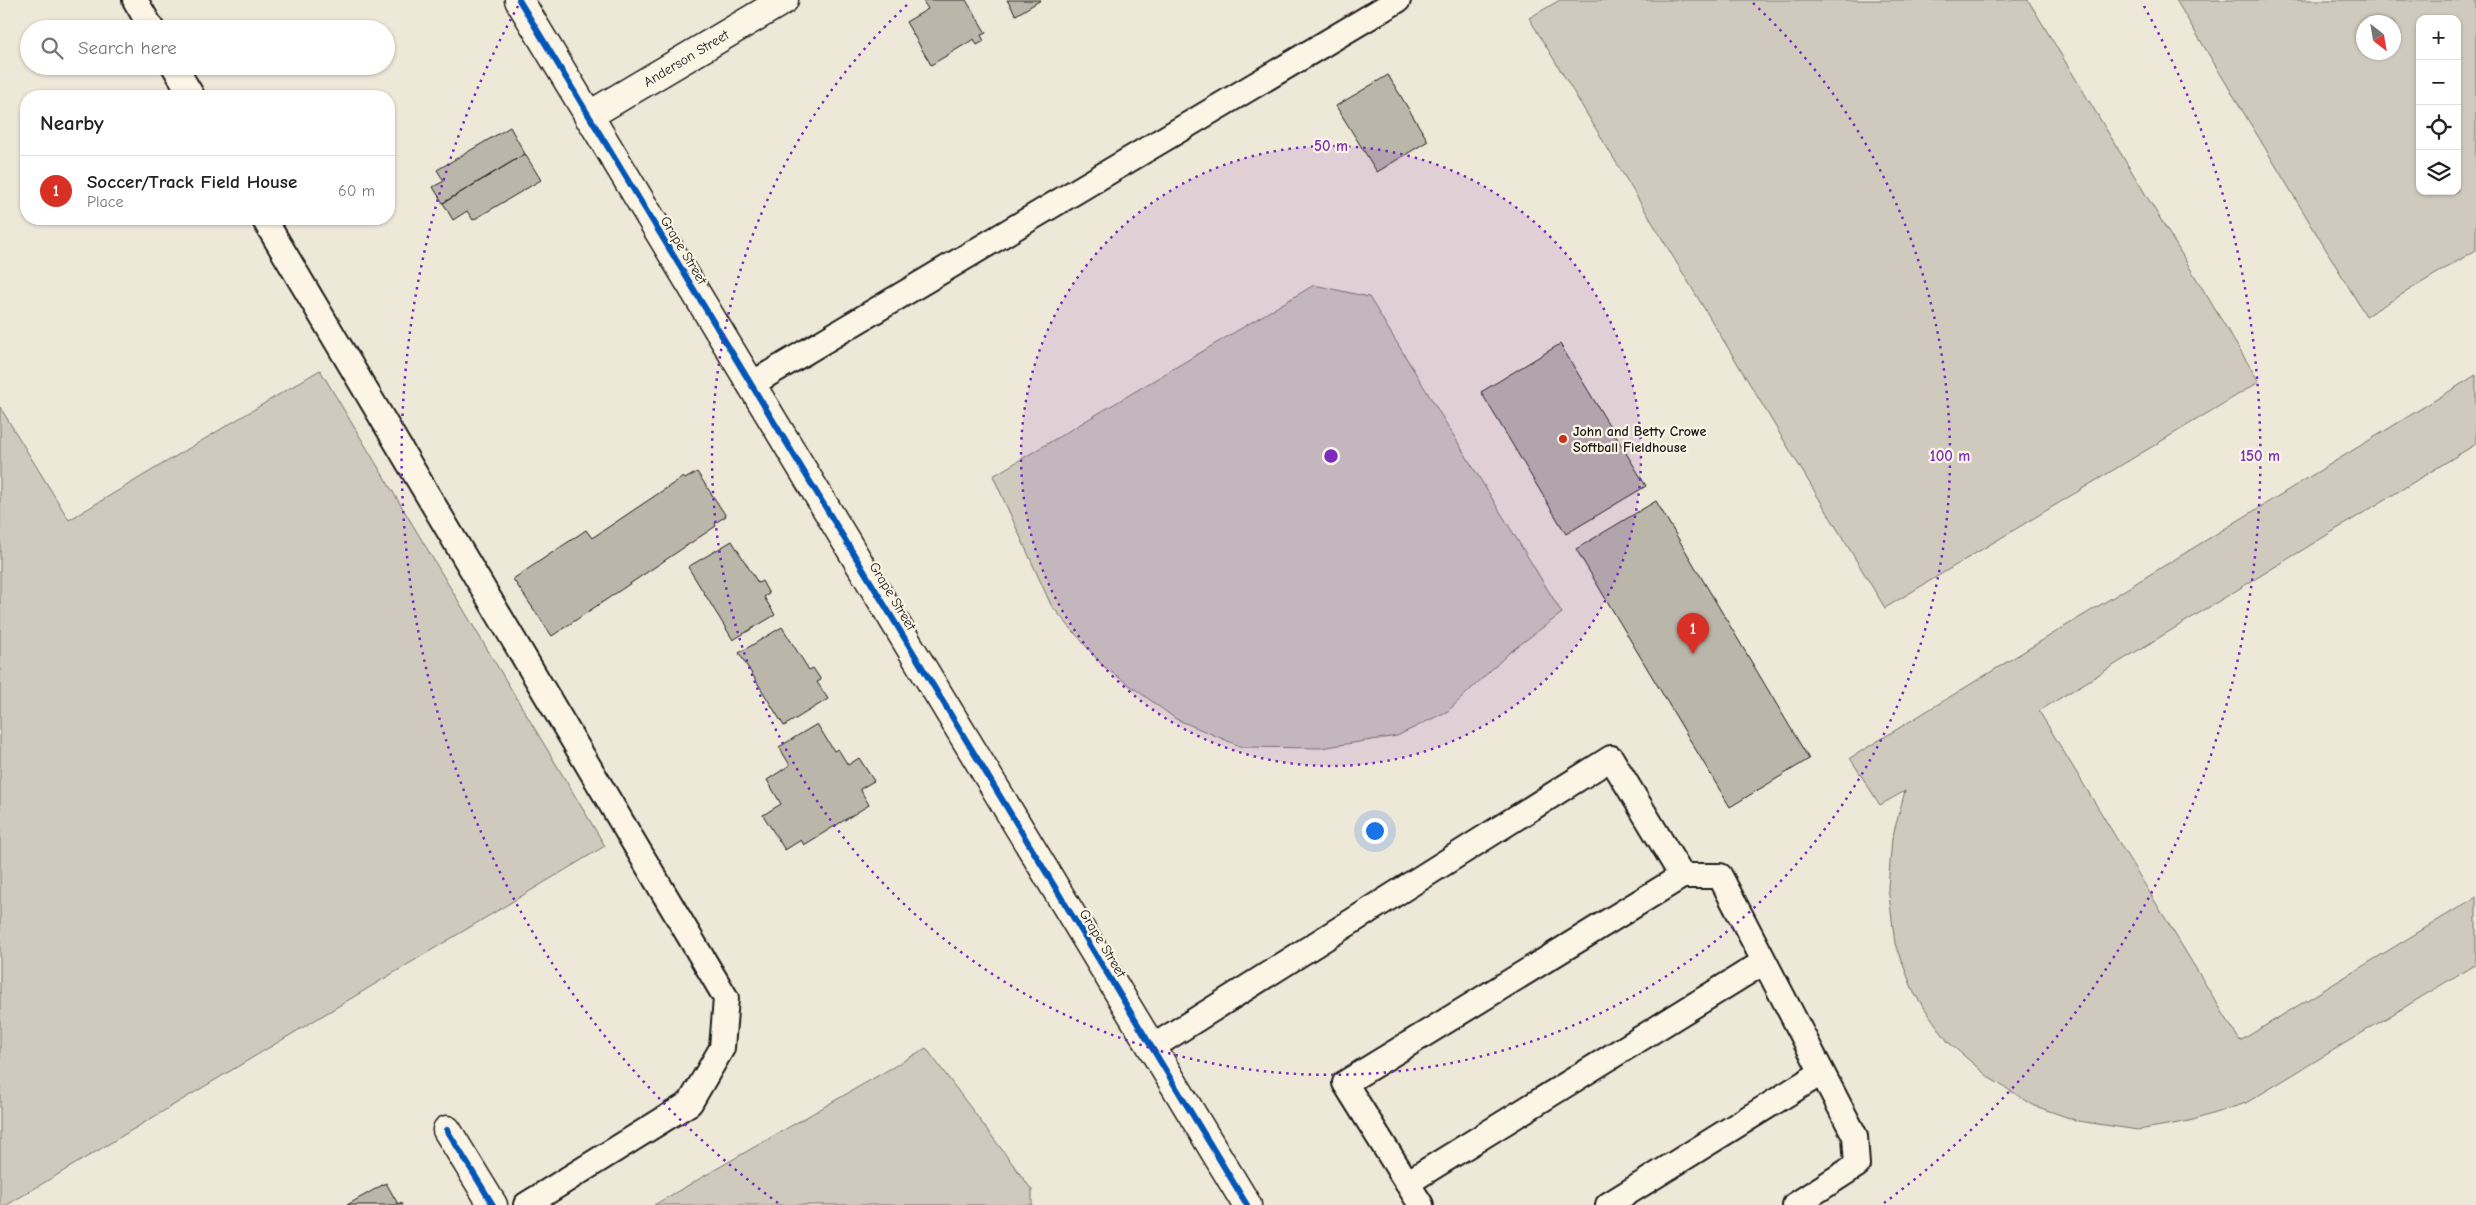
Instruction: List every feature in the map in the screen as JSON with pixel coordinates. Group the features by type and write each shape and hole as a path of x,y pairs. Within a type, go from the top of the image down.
{"street":[{"name":"Grape Street","path":"519,0 1246,1205"},
{"name":"Anderson Street","path":"588,116 784,0"},
{"path":"447,1130 493,1205"}],"lane":[{"path":"135,0 147,20"},
{"path":"750,385 1398,0"},
{"path":"179,75 188,90"},
{"path":"268,225 726,998 722,1048 690,1103 526,1205"},
{"path":"1152,1048 1611,758 1682,876"},
{"path":"1421,1205 1345,1083 1682,876 1720,876 1855,1136 1857,1165 1796,1205"},
{"path":"1408,1183 1764,962"},
{"path":"1608,1205 1822,1073"}],"shaded area":[{"path":"1560,0 2028,0 2259,382 1885,608 1529,18"},
{"path":"2176,0 2476,0 2476,250 2366,316"},
{"path":"1314,285 1369,297 1562,613 1510,652 1448,711 1397,736 1321,748 1242,747 1176,719 1102,665 1051,605 993,476"},
{"path":"320,370 605,846 7,1205 0,1205 0,407 69,520"},
{"path":"2476,375 2476,444 2039,711 2240,1041 2476,897 2476,964 2246,1103 2190,1121 2138,1130 2078,1121 2035,1106 1991,1079 1948,1042 1914,993 1895,944 1888,887 1892,839 1905,791 1880,805 1850,758"},
{"path":"926,1048 1032,1190 1032,1205 654,1205"}],"building":[{"path":"966,0 986,33 981,35 984,41 977,45 974,39 931,65 906,22 928,9 923,1"},
{"path":"1007,0 1041,0 1016,15"},
{"path":"1388,75 1428,141 1377,172 1336,106"},
{"path":"510,127 525,154 443,203 433,187 444,181 437,170"},
{"path":"525,154 541,180 473,220 467,211 453,220 443,203"},
{"name":"John and Betty Crowe Softball Fieldhouse","path":"1560,344 1646,486 1566,534 1481,392"},
{"path":"697,472 726,516 715,523 716,526 552,636 513,579 586,530 592,538 683,477 685,479"},
{"path":"1656,501 1809,759 1730,807 1576,549"},
{"path":"732,541 758,583 762,581 769,594 764,597 775,615 733,640 688,567"},
{"path":"782,627 809,670 813,668 821,680 817,682 828,699 784,726 739,653"},
{"path":"817,724 834,751 838,749 848,765 859,758 874,781 860,789 869,805 804,845 801,840 785,850 763,815 781,804 767,780 790,765 779,747"},
{"path":"386,1183 398,1204 401,1202 403,1205 347,1205"}],"cycle path":[{"path":"519,0 1247,1205"},
{"path":"447,1130 493,1205"}],"place":[{"name":"John and Betty Crowe Softball Fieldhouse","path":"1563,439"},
{"name":"Soccer/Track Field House","path":"1693,654"}]}
